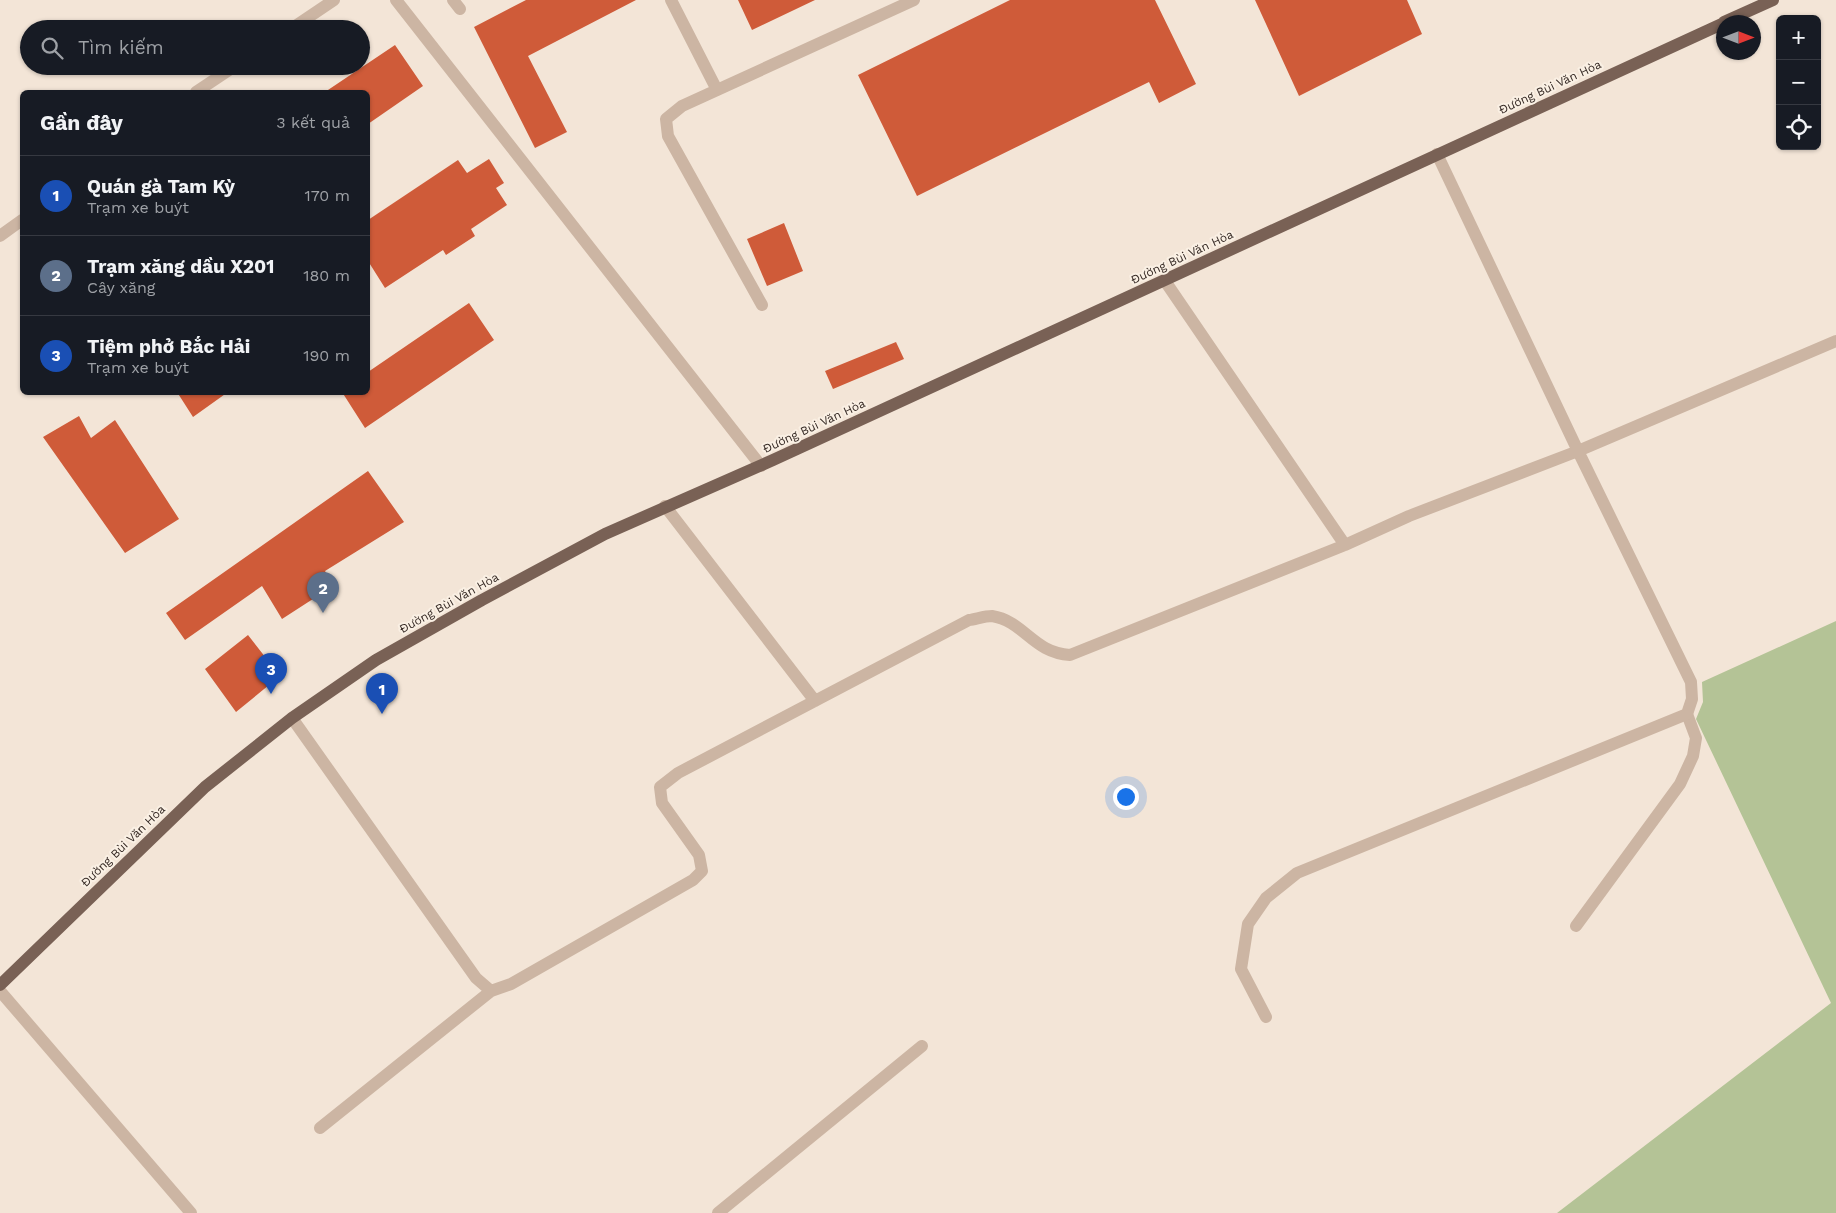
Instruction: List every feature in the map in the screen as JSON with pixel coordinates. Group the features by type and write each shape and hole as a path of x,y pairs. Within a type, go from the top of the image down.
{"main road":[{"name":"Đường Bùi Văn Hòa","path":"1741,15 1773,0"},
{"name":"Đường Bùi Văn Hòa","path":"0,985 205,787 292,718 376,660 474,604 605,534 665,506 761,466 1716,27"}],"street":[{"path":"304,20 334,0"},
{"path":"396,0 761,466"},
{"path":"671,0 716,90"},
{"path":"762,305 668,136 666,119 682,106 914,0"},
{"path":"199,90 222,75"},
{"path":"1437,154 1578,451 1691,682 1692,699 1687,714 1696,738 1693,756 1680,784 1576,926"},
{"path":"0,236 20,221"},
{"path":"1165,281 1345,545"},
{"path":"320,1128 491,991 511,984 693,880 702,871 699,855 662,803 660,787 678,773 969,620 991,616 1013,624 1038,645 1051,652 1070,655 1345,545 1408,516 1578,451 1836,341"},
{"path":"665,506 815,701"},
{"path":"1266,1017 1241,969 1248,924 1266,898 1297,874 1687,714"},
{"path":"292,718 476,978 491,991"},
{"path":"0,991 192,1213"},
{"path":"718,1213 922,1046"}],"green space":[{"path":"1836,621 1836,1213 1557,1213 1831,1003 1696,719 1703,702 1702,682"}],"building":[{"path":"526,0 636,0 528,56 567,132 535,148 474,27"},
{"path":"738,0 815,0 752,30"},
{"path":"1010,0 1155,0 1196,84 1159,103 1149,82 917,196 858,75"},
{"path":"1255,0 1407,0 1422,34 1299,96"},
{"path":"395,45 423,86 370,123 370,90 328,90 350,75 370,75 370,62"},
{"path":"489,159 504,183 496,188 507,205 471,229 475,236 446,255 443,250 385,288 370,264 370,219 458,160 467,173"},
{"path":"784,223 803,271 767,286 747,239"},
{"path":"469,303 494,340 365,428 344,395 370,395 370,371"},
{"path":"896,342 904,359 833,389 825,371"},
{"path":"179,395 224,395 193,417"},
{"path":"79,416 91,438 115,420 179,519 125,553 43,437"},
{"path":"368,471 404,522 325,571 333,586 282,619 262,586 185,640 166,613"},
{"path":"248,635 280,676 236,712 205,669"}],"place":[{"name":"Trạm xăng dầu X201","path":"323,613"},
{"name":"Tiệm phở Bắc Hải","path":"271,694"},
{"name":"Quán gà Tam Kỳ","path":"382,714"}]}
